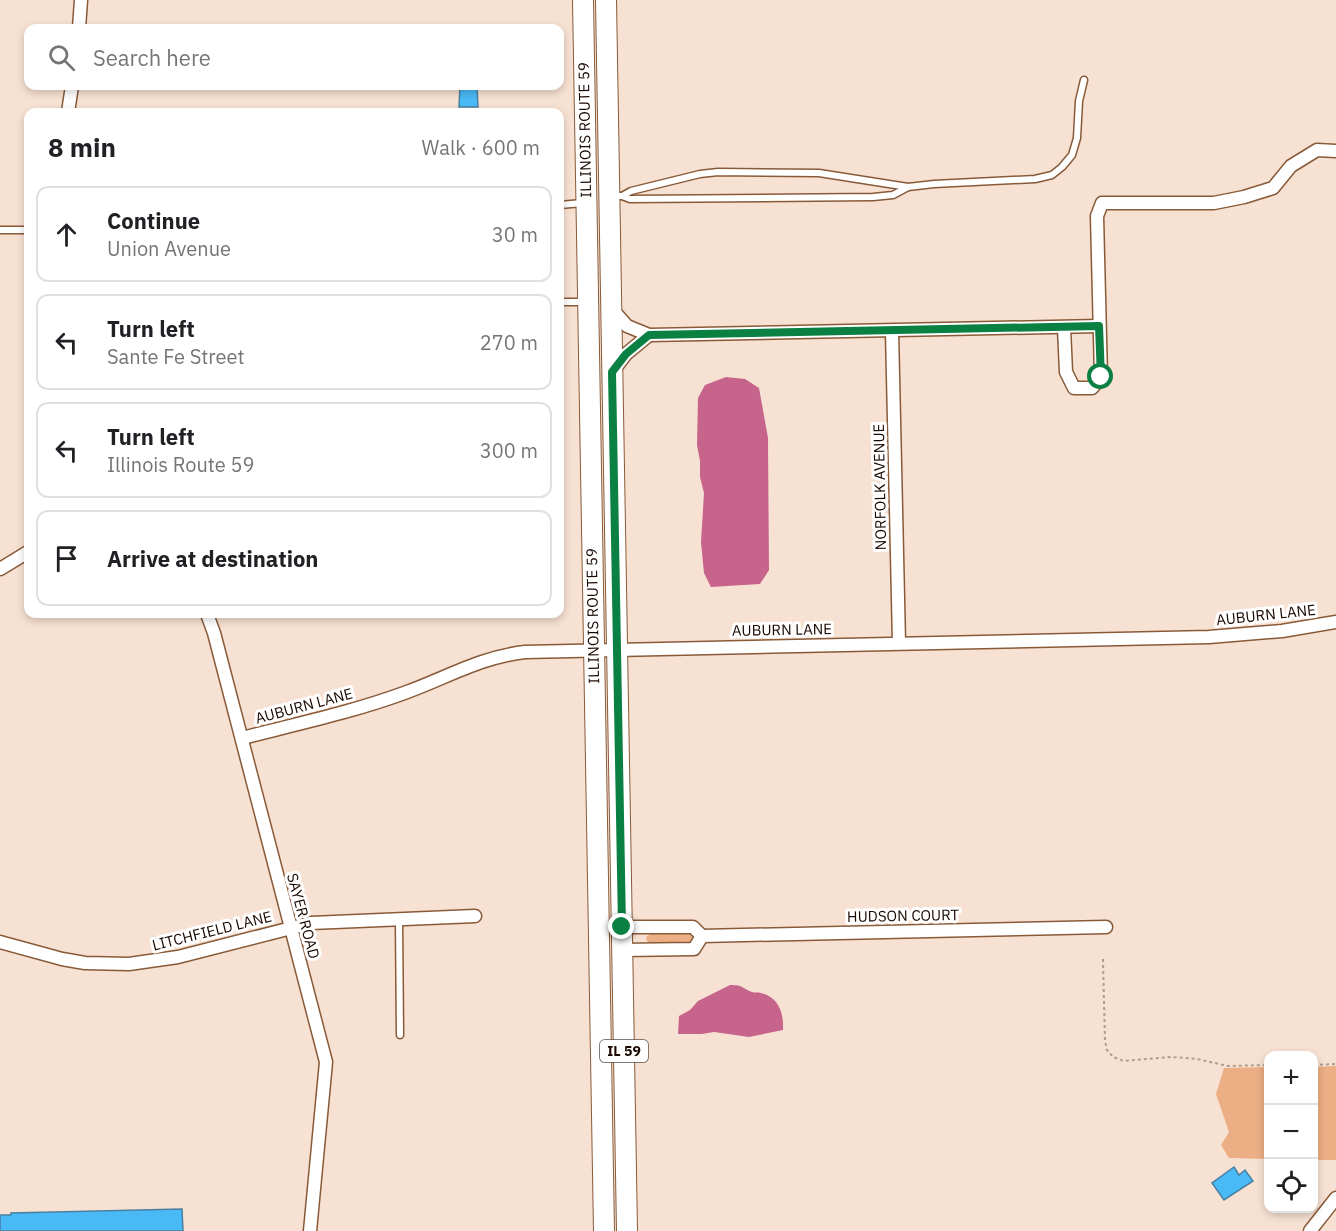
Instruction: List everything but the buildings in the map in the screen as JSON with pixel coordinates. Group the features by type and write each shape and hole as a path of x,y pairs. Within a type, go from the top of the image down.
{"main road":[{"name":"ILLINOIS ROUTE 59","path":"583,0 604,1231"},
{"name":"ILLINOIS ROUTE 59","path":"606,0 616,196 611,307 627,1231"}],"street":[{"path":"79,24 81,0"},
{"path":"69,108 71,90"},
{"path":"1064,328 1066,372 1074,388 1092,388 1101,377 1097,216 1102,203 1214,203 1244,197 1273,188 1291,166 1317,150 1336,150"},
{"path":"611,307 627,326 649,335 1099,326"},
{"name":"NORFOLK AVENUE","path":"892,331 899,643"},
{"path":"612,372 626,354 649,335"},
{"path":"0,569 24,554"},
{"name":"SAYER ROAD","path":"208,618 326,1062 310,1231"},
{"name":"AUBURN LANE","path":"242,738 371,704 408,692 476,663 525,652 617,648 1209,637 1282,631 1336,622"},
{"name":"LITCHFIELD LANE","path":"0,942 85,963 129,964 178,957 311,924 475,916"},
{"name":"HUDSON COURT","path":"622,927 693,927 702,936 1106,927"},
{"name":"HUDSON COURT","path":"622,950 694,949 702,936"},
{"path":"1310,1231 1336,1198"}],"lane":[{"path":"616,196 700,174 728,172 819,172 908,187 1035,179 1052,175 1072,155 1077,138 1079,101 1084,80"},
{"path":"616,196 630,199 873,197 893,195 908,187"},
{"path":"564,205 586,203"},
{"path":"0,230 24,230"},
{"path":"564,302 588,302"},
{"path":"399,920 400,1035"}],"path":[{"path":"1104,959 1105,1041 1107,1050 1113,1057 1124,1061 1172,1057 1197,1059 1228,1066 1264,1065"},
{"path":"1318,1065 1336,1064"}],"shaded area":[{"path":"726,377 745,379 759,388 768,438 769,570 760,584 711,587 704,573 701,542 704,493 697,445 698,398 705,385"},
{"path":"652,933 689,933 693,938 689,943 650,943 646,937"},
{"path":"730,985 740,986 772,998 781,1012 783,1030 749,1037 714,1032 678,1034 679,1016 690,1010 698,1001"},
{"path":"1336,1066 1336,1160 1318,1160 1318,1067"},
{"path":"1264,1067 1264,1159 1229,1158 1221,1145 1229,1132 1216,1094 1224,1068"}],"route":[{"path":"622,927 612,372 626,354 649,335 1099,326 1101,377"}]}
